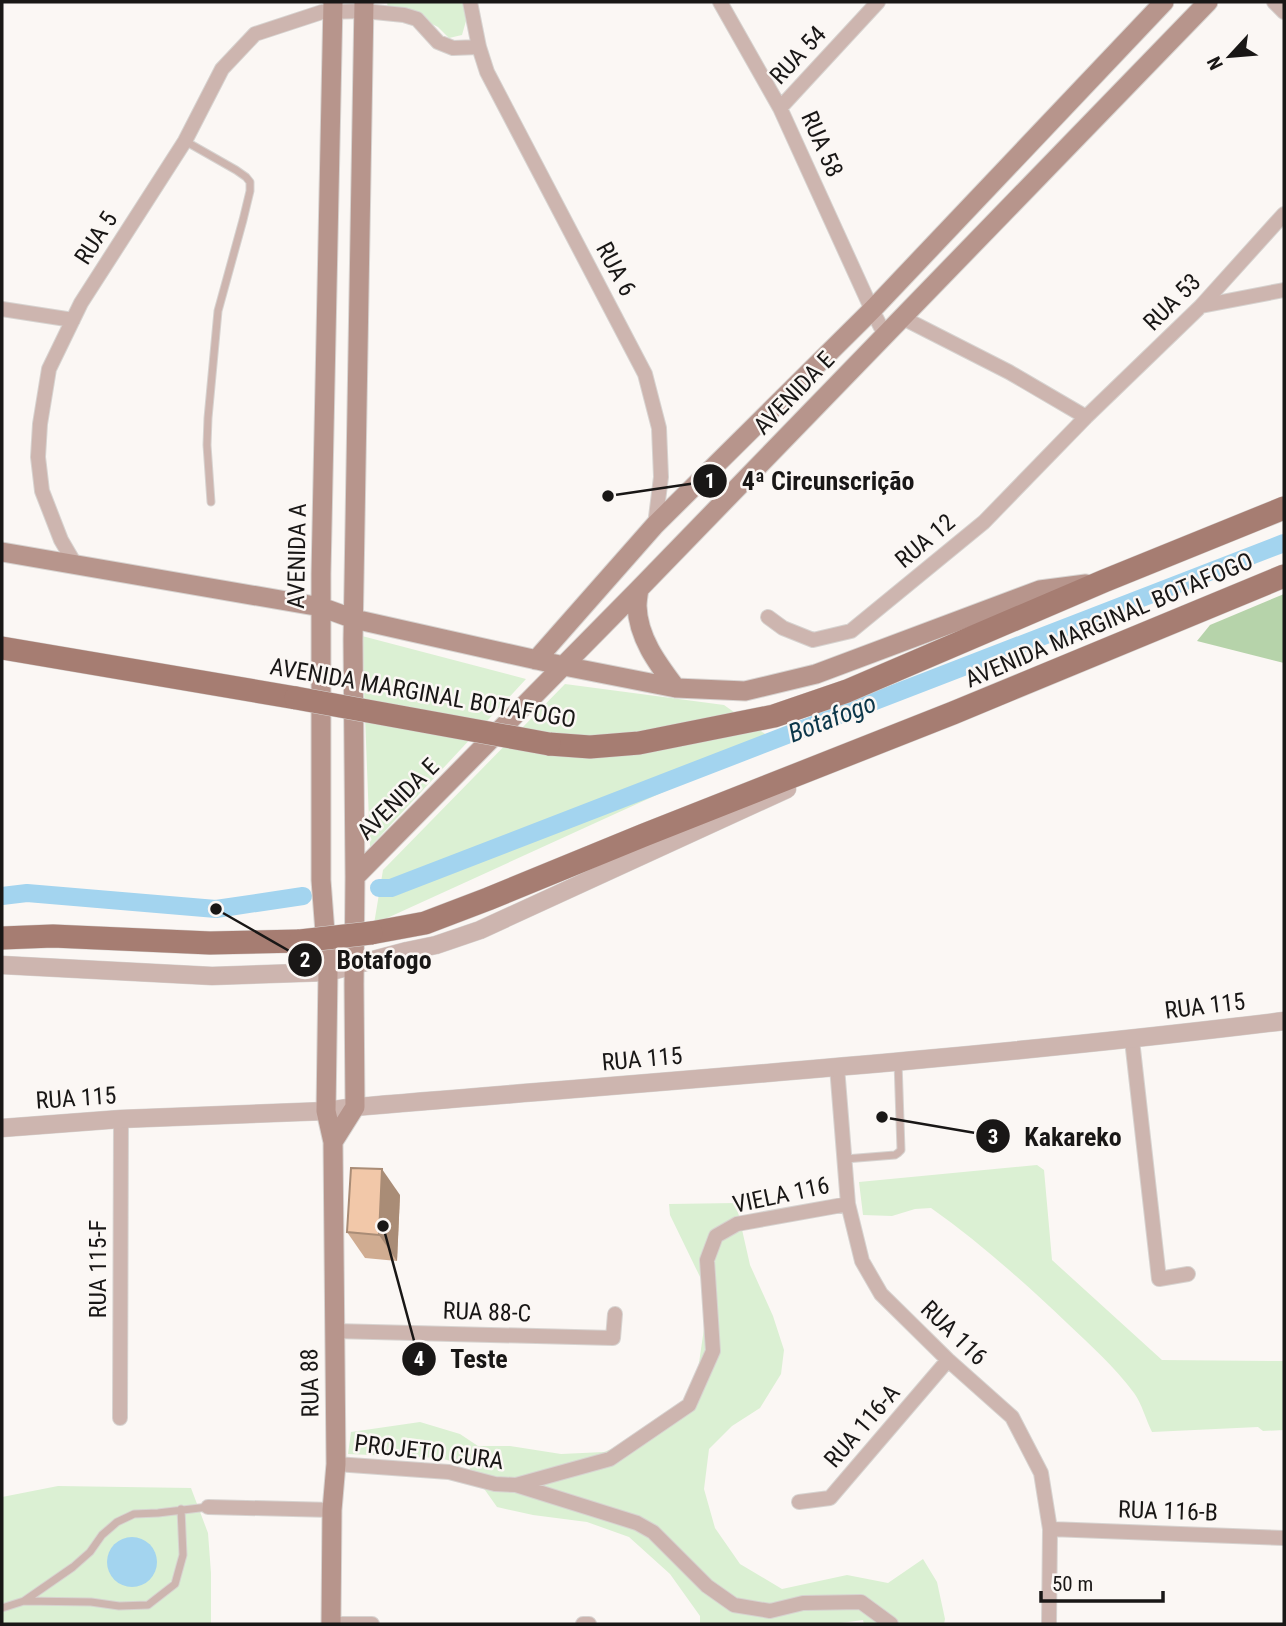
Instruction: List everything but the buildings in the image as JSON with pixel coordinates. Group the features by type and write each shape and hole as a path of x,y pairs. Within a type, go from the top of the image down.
{"main road":[{"name":"AVENIDA E","path":"536,660 655,525 872,310 1164,2"},
{"name":"AVENIDA E","path":"355,877 564,666 1208,2"},
{"path":"333,1142 355,1107 354,619 359,5"},
{"name":"AVENIDA A","path":"326,1111 328,972 321,890 321,607 332,7"},
{"name":"AVENIDA MARGINAL BOTAFOGO","path":"2,648 549,744 590,747 639,743 774,716 847,691 1104,581 1284,508"},
{"name":"AVENIDA MARGINAL BOTAFOGO","path":"2,552 321,607 354,619 676,688 746,691 816,674 1040,590 1104,581"},
{"name":"AVENIDA MARGINAL BOTAFOGO","path":"2,938 53,936 210,943 300,941 371,933 425,923 953,713 1284,576"},
{"path":"639,589 637,607 643,636 655,660 676,688"},
{"name":"RUA 88","path":"326,1111 333,1142 336,1464 332,1510 331,1624"}],"street":[{"name":"RUA 6","path":"470,2 487,72 645,374 659,428 661,477 655,525"},
{"name":"RUA 58","path":"720,2 780,108 885,335"},
{"name":"RUA 54","path":"780,108 878,2"},
{"path":"1274,2 1284,12"},
{"name":"RUA 5","path":"75,564 61,540 42,491 38,457 40,424 49,369 81,303 185,141 222,69 255,34 332,7 359,5 404,15 417,19 438,42 453,48 479,47"},
{"name":"RUA 53","path":"1086,416 1201,306 1284,214"},
{"path":"1201,306 1284,290"},
{"path":"2,309 73,320"},
{"path":"903,318 1009,372 1086,416"},
{"name":"RUA 12","path":"768,617 783,628 813,640 852,631 984,522 1086,416"},
{"name":"AVENIDA MARGINAL BOTAFOGO","path":"2,965 212,976 328,972 436,946 480,930 953,713"},
{"name":"RUA 115","path":"2,1128 121,1119 326,1111 1132,1040 1284,1021"},
{"path":"1132,1040 1159,1279 1188,1274"},
{"name":"RUA 116","path":"837,1067 848,1204 862,1261 881,1294 948,1360 1012,1417 1041,1473 1050,1529 1049,1624"},
{"name":"RUA 115-F","path":"120,1418 121,1119"},
{"name":"VIELA 116","path":"713,1351 707,1260 716,1236 737,1224 848,1204"},
{"name":"RUA 88-C","path":"334,1331 613,1338 615,1314"},
{"name":"PROJETO CURA","path":"516,1485 610,1459 678,1413 689,1405 713,1351"},
{"name":"RUA 116-A","path":"799,1503 830,1498 948,1360"},
{"name":"PROJETO CURA","path":"336,1464 449,1472 495,1484 516,1485 637,1523 653,1532 707,1586 734,1605 769,1611 803,1603 862,1602 891,1624"},
{"path":"208,1507 332,1510"},
{"name":"RUA 116-B","path":"1050,1529 1284,1538"},
{"path":"331,1624 372,1624"},
{"path":"583,1624 589,1624"}],"lane":[{"path":"185,141 236,170 250,182 243,220 218,312 207,445 211,502"},
{"path":"845,1159 895,1155 901,1150 898,1061"},
{"path":"2,1608 24,1601 73,1567 117,1522 134,1514 208,1507"},
{"path":"24,1601 148,1605 175,1584 183,1555 181,1509"}],"green space":[{"path":"387,2 463,2 466,21 462,35 449,38 423,14 388,9"},
{"path":"1284,594 1284,663 1197,641 1210,625"},
{"path":"362,636 526,679 370,847"},
{"path":"565,684 724,705 775,741 374,924 383,870"},
{"path":"1037,1165 1044,1170 1052,1260 1162,1360 1284,1361 1284,1430 1263,1431 1258,1427 1152,1432 1137,1397 1111,1365 1018,1278 949,1221 931,1208 915,1209 892,1216 863,1215 859,1182"},
{"path":"736,1203 750,1265 773,1316 784,1350 781,1374 760,1408 732,1426 709,1449 704,1489 715,1528 740,1564 782,1589 847,1575 888,1583 923,1559 937,1582 944,1624 864,1624 863,1620 833,1624 700,1624 700,1616 670,1574 629,1537 587,1522 497,1507 468,1466 440,1458 348,1454 351,1432 420,1422 460,1434 478,1446 510,1446 561,1454 604,1452 645,1435 695,1390 706,1315 702,1281 670,1215 669,1204"},
{"path":"58,1486 191,1488 208,1533 211,1624 2,1624 2,1497"}],"water":[{"path":"132,1537 150,1544 157,1562 150,1580 132,1587 114,1580 107,1562 114,1544"}],"waterway":[{"name":"Botafogo","path":"379,888 391,888 1284,543"},
{"name":"Botafogo","path":"2,896 27,893 216,909 303,896"}],"place":[{"name":"4ª Circunscrição","path":"608,496"},
{"name":"Botafogo","path":"216,909"},
{"name":"Kakareko","path":"882,1117"},
{"name":"Teste","path":"383,1226"}]}
